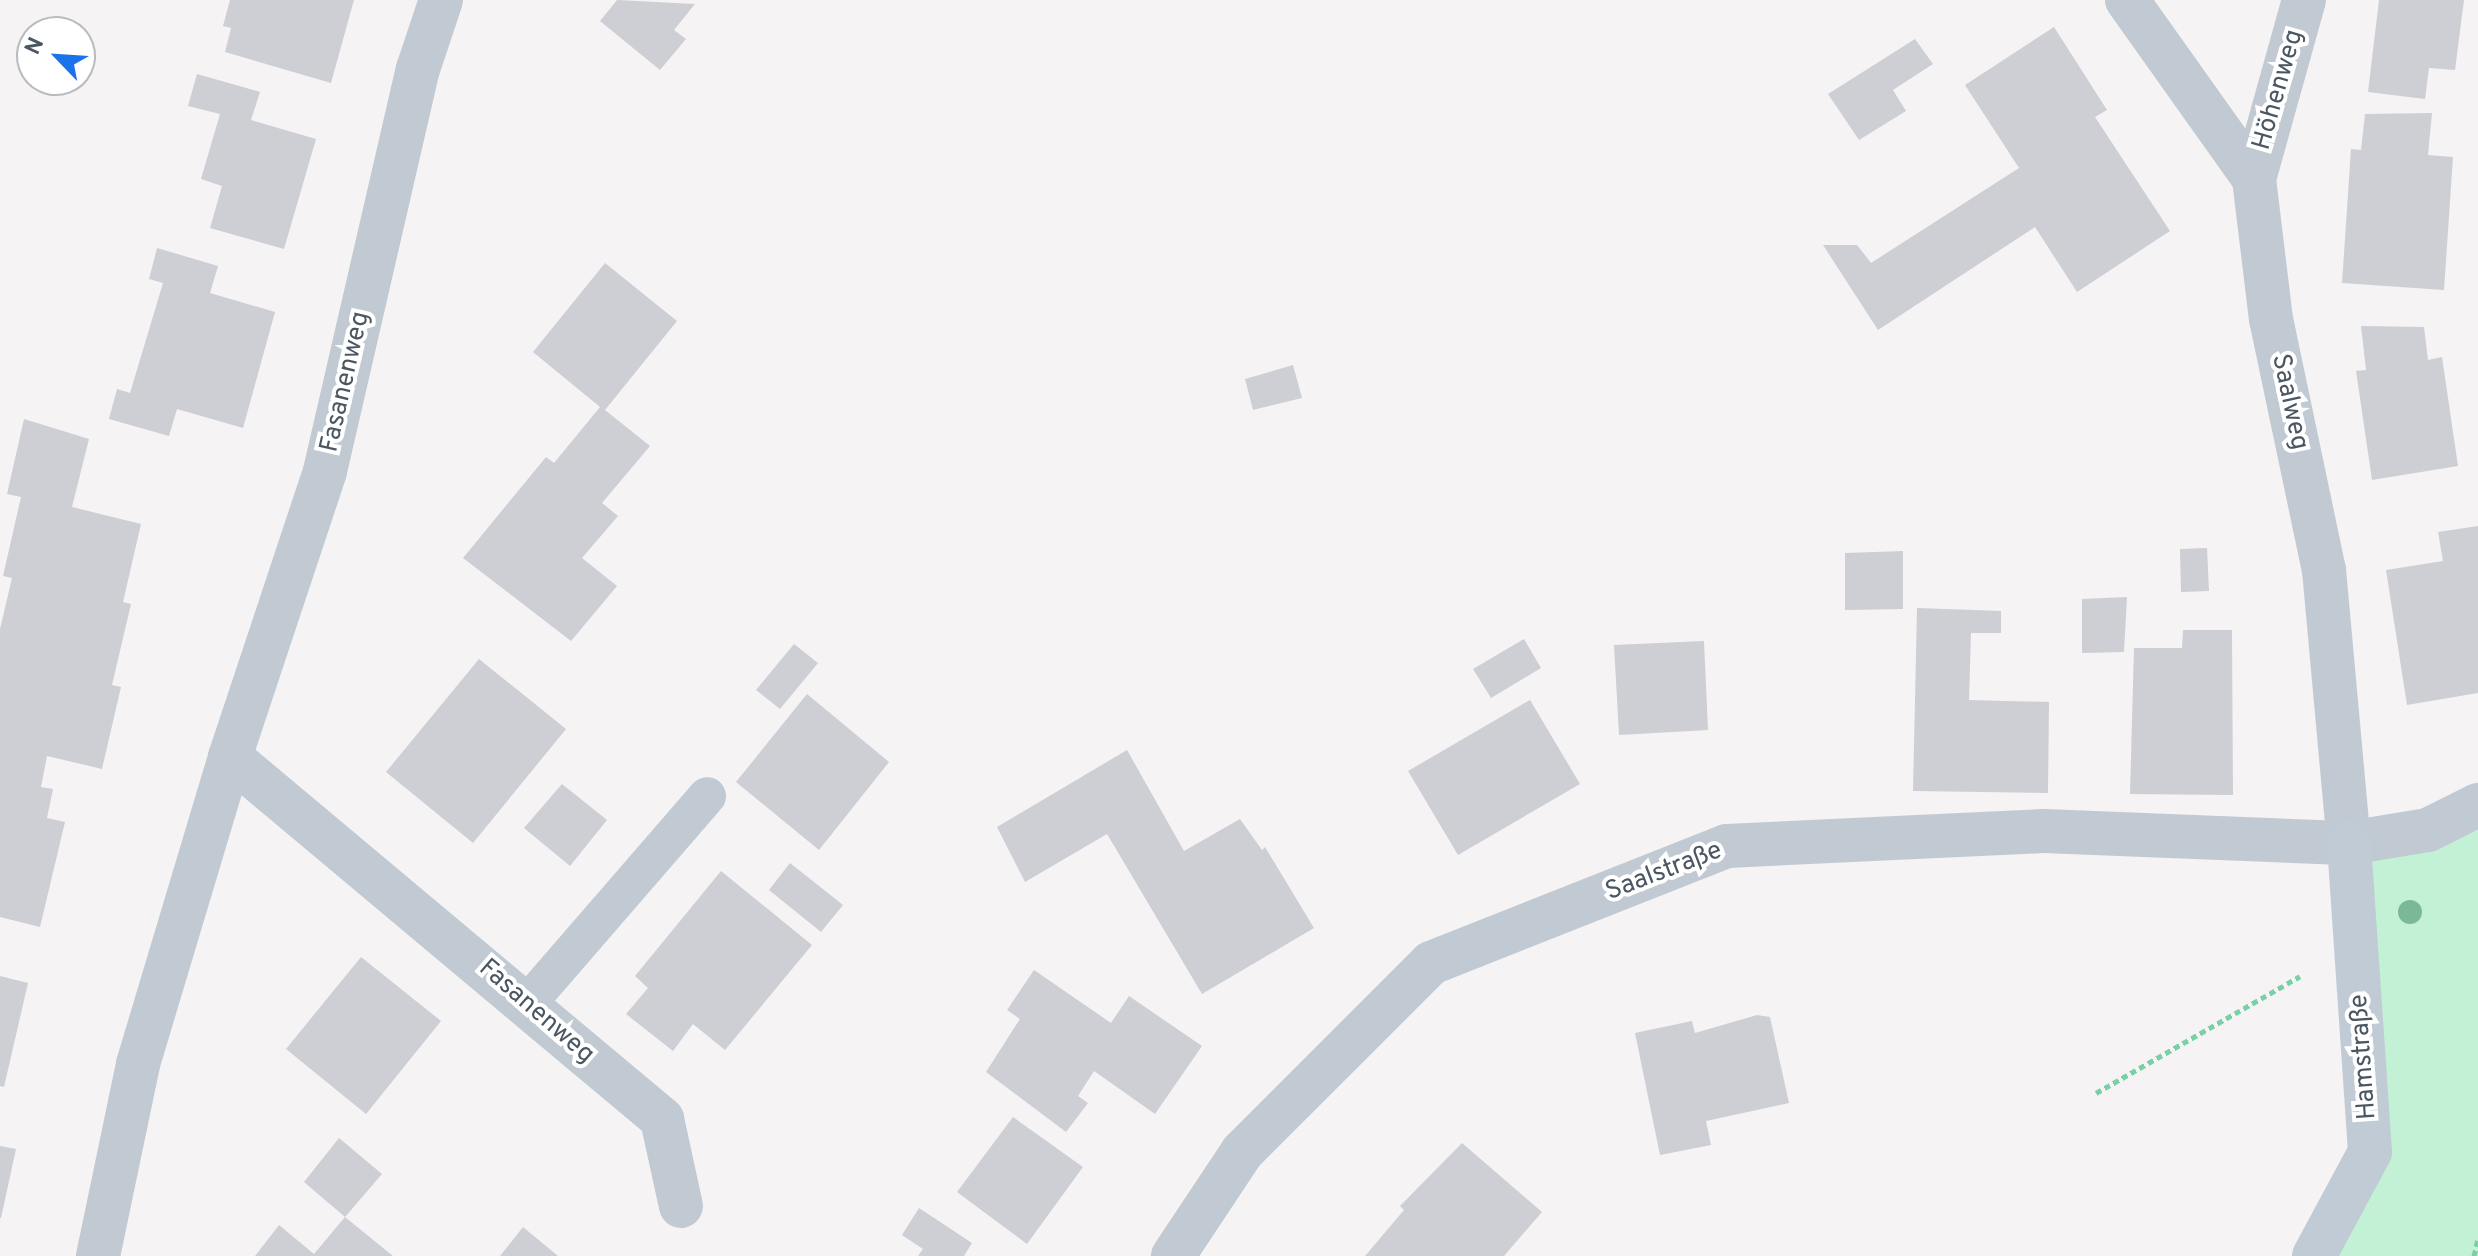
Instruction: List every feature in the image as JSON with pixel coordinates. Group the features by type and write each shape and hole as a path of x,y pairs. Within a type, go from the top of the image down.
{"street":[{"name":"Fasanenweg","path":"98,1256 138,1064 230,757 325,471 418,69 441,0"},
{"name":"Saalweg","path":"2127,0 2254,179 2271,319 2324,570 2349,843"},
{"name":"Höhenweg","path":"2254,179 2304,0"},
{"name":"Fasanenweg","path":"230,757 662,1119 681,1206"},
{"name":"Saalstraße","path":"1173,1256 1242,1152 1431,963 1727,846 2044,831 2349,843 2428,830 2478,805"},
{"name":"Hamstraße","path":"2314,1256 2370,1152 2349,843"}],"lane":[{"path":"527,1004 707,796"}],"path":[{"path":"2096,1093 2356,943"},
{"path":"2474,1256 2478,1239"}],"green space":[{"path":"2478,805 2478,1256 2314,1256 2370,1151 2349,843"}],"building":[{"path":"230,0 354,0 331,83 225,52 231,28 223,26"},
{"path":"617,0 695,4 674,30 686,39 660,70 600,21"},
{"path":"2379,0 2464,0 2455,70 2429,68 2425,99 2368,92"},
{"path":"2054,27 2107,110 2095,117 2170,231 2077,292 2035,227 1878,330 1823,245 1857,245 1871,263 2019,168 1965,85"},
{"path":"1915,39 1933,64 1893,90 1906,111 1859,140 1828,94"},
{"path":"197,74 260,92 251,120 316,139 284,249 210,228 222,186 201,179 220,114 188,106"},
{"path":"2432,113 2428,155 2453,157 2444,290 2342,283 2351,149 2361,150 2365,114"},
{"path":"157,248 218,266 210,293 275,312 243,428 177,409 169,436 109,419 117,389 130,393 163,283 149,279"},
{"path":"605,263 677,321 605,410 650,446 602,503 618,516 582,558 617,586 571,641 463,558 546,457 554,463 600,407 533,352"},
{"path":"2361,326 2424,327 2428,360 2442,357 2458,466 2372,480 2356,371 2366,370"},
{"path":"1293,365 1302,398 1253,410 1245,379"},
{"path":"24,419 89,439 72,507 141,524 123,602 131,604 112,685 121,687 102,769 47,756 41,787 53,789 47,818 65,822 40,927 0,917 0,629 12,578 3,576 21,497 7,494"},
{"path":"2478,526 2478,693 2407,705 2386,570 2443,561 2438,532"},
{"path":"2207,548 2209,591 2181,592 2180,549"},
{"path":"1903,551 1903,609 1845,610 1845,553"},
{"path":"2127,597 2124,652 2082,653 2082,599"},
{"path":"1917,608 2001,611 2001,633 1971,633 1969,700 2049,702 2048,793 1913,791"},
{"path":"2183,630 2232,630 2233,795 2130,794 2134,648 2182,648"},
{"path":"1524,639 1541,668 1491,698 1473,669"},
{"path":"1704,641 1708,730 1619,735 1614,645"},
{"path":"794,644 818,663 780,709 756,690"},
{"path":"479,659 566,729 473,843 386,772"},
{"path":"807,694 889,762 819,850 736,782"},
{"path":"1530,700 1580,784 1458,855 1408,771"},
{"path":"1127,750 1184,851 1240,819 1262,850 1265,847 1314,928 1202,994 1107,834 1025,882 997,827"},
{"path":"562,784 607,820 570,866 524,828"},
{"path":"790,863 843,905 821,932 769,890"},
{"path":"721,871 812,945 725,1050 693,1024 673,1051 626,1014 648,988 635,976"},
{"path":"361,957 441,1021 366,1114 286,1049"},
{"path":"1034,970 1111,1023 1129,996 1202,1046 1155,1114 1094,1071 1078,1096 1088,1103 1066,1132 986,1072 1020,1019 1007,1010"},
{"path":"0,976 28,983 4,1087 0,1086"},
{"path":"1757,1015 1770,1017 1789,1103 1706,1121 1711,1145 1660,1155 1635,1033 1692,1021 1695,1033"},
{"path":"1013,1117 1083,1167 1027,1244 957,1192"},
{"path":"339,1138 382,1174 345,1217 304,1182"},
{"path":"1462,1143 1542,1212 1504,1256 1365,1256 1404,1210 1400,1206"},
{"path":"0,1146 16,1149 1,1218 0,1218"},
{"path":"919,1208 972,1243 964,1256 918,1256 923,1249 902,1235"},
{"path":"345,1217 393,1256 255,1256 279,1225 314,1254"},
{"path":"523,1227 558,1256 500,1256"}]}
